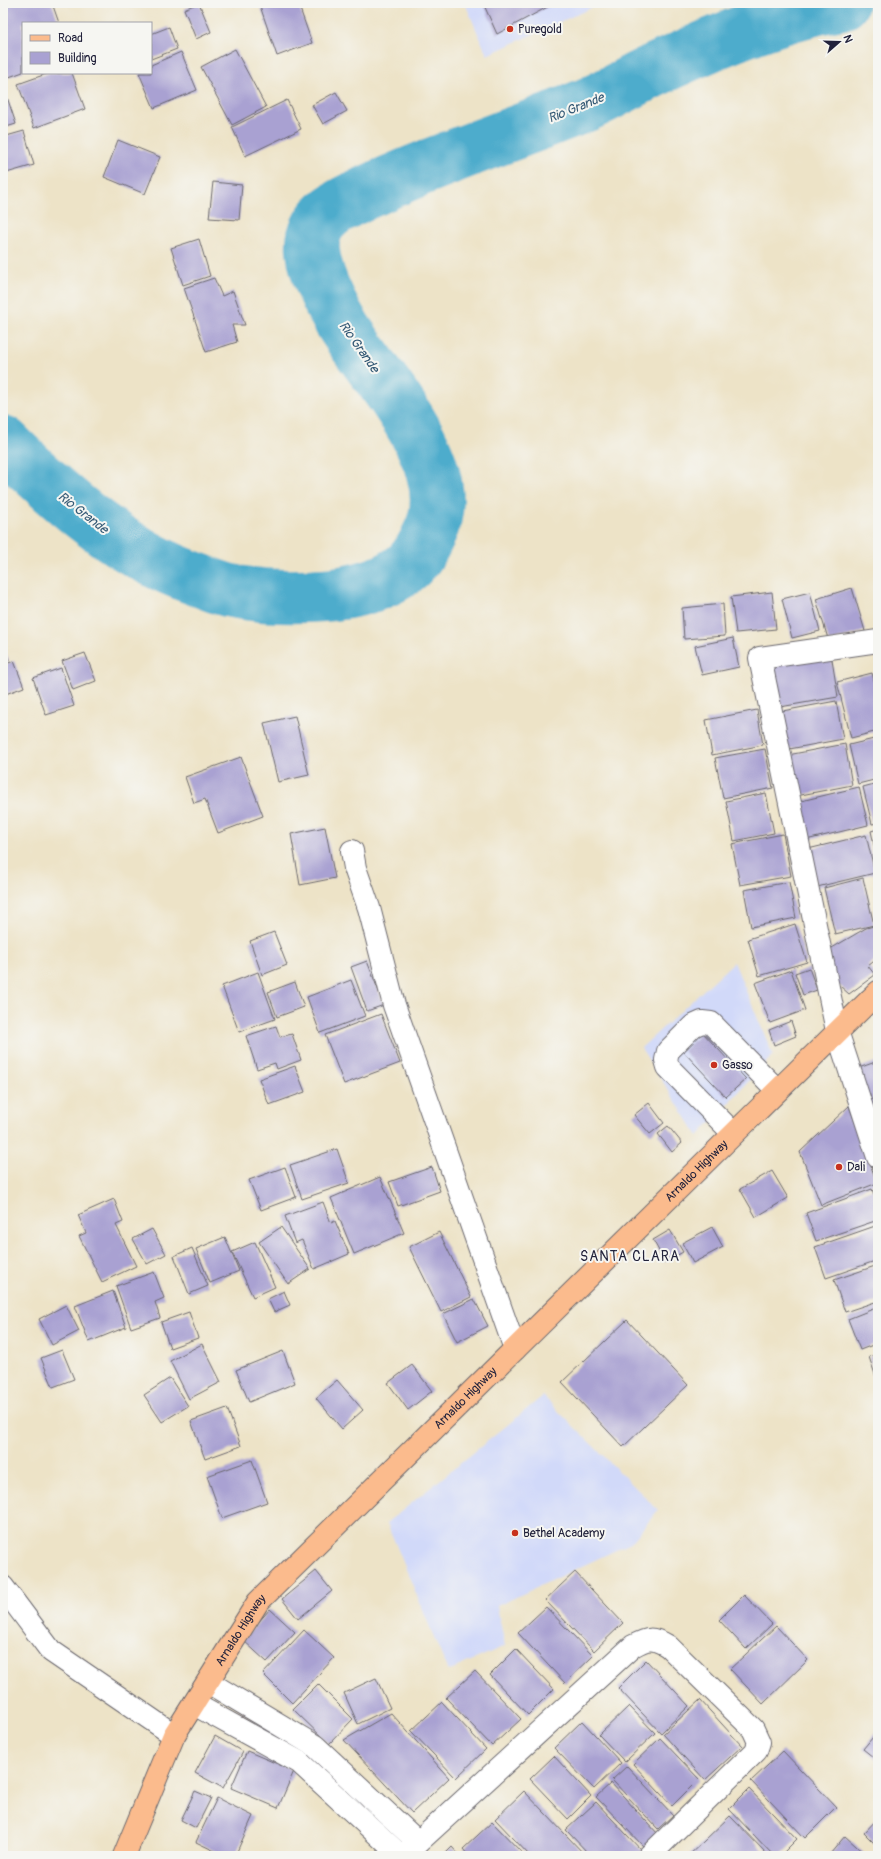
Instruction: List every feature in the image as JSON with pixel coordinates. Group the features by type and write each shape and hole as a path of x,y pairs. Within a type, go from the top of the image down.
{"main road":[{"name":"Arnaldo Highway","path":"124,1856 174,1735 258,1602 516,1349 776,1090 878,992"}],"street":[{"path":"878,641 760,658 837,1030 878,1157"},
{"path":"352,851 355,868 369,908 394,1005 516,1349"},
{"path":"733,1133 668,1067 666,1060 668,1051 693,1026 702,1022 711,1024 776,1090"},
{"path":"3,1587 51,1651 174,1735"},
{"path":"407,1851 633,1646 645,1640 656,1639 668,1646 753,1729 759,1742 756,1751 649,1856"},
{"path":"208,1682 315,1746 407,1851"},
{"path":"194,1704 299,1762 407,1851"},
{"path":"299,1762 315,1746"}],"shaded area":[{"name":"Puregold","path":"465,3 602,3 487,55"},
{"path":"734,962 773,1055 698,1136 641,1048"},
{"name":"Bethel Academy","path":"543,1396 658,1510 631,1543 497,1606 505,1646 448,1671 387,1523"}],"building":[{"path":"3,3 52,3 59,22 22,22 22,72 9,77 3,60"},
{"path":"199,3 211,32 196,39 184,9"},
{"path":"259,3 298,3 312,43 277,56"},
{"path":"483,3 555,3 497,34"},
{"path":"169,27 177,49 152,59 152,34"},
{"path":"235,49 266,107 232,125 201,67"},
{"path":"181,52 197,90 154,108 139,74 152,74 152,65"},
{"path":"46,74 72,74 85,109 34,128 18,84"},
{"path":"3,85 16,124 3,128"},
{"path":"336,92 347,111 323,124 312,105"},
{"path":"287,100 301,129 245,156 232,127"},
{"path":"24,131 34,165 3,174 3,137"},
{"path":"118,140 160,157 145,194 104,177"},
{"path":"213,182 242,185 239,220 209,218"},
{"path":"199,239 210,276 183,285 171,248"},
{"path":"214,278 222,296 233,291 245,325 232,325 237,342 206,352 184,288"},
{"path":"852,588 865,631 829,642 816,599"},
{"path":"772,592 776,629 736,633 731,597"},
{"path":"810,592 820,631 792,638 782,599"},
{"path":"723,604 725,636 684,639 682,608"},
{"path":"733,638 739,667 702,675 695,646"},
{"path":"3,646 9,660 3,662"},
{"path":"85,653 96,681 73,690 62,661"},
{"path":"831,654 838,697 780,707 772,665"},
{"path":"14,661 24,687 3,695 3,665"},
{"path":"61,668 74,706 46,715 33,678"},
{"path":"872,673 878,696 878,731 851,738 837,682"},
{"path":"836,701 843,739 784,750 777,712"},
{"path":"757,710 763,745 712,755 706,720"},
{"path":"295,716 309,775 278,782 264,723"},
{"path":"878,738 878,779 858,784 849,745"},
{"path":"845,744 852,785 796,796 788,755"},
{"path":"765,749 773,788 723,798 715,758"},
{"path":"241,757 263,816 218,833 205,799 194,803 185,777"},
{"path":"878,783 878,823 872,824 863,787"},
{"path":"859,787 868,825 806,840 797,802"},
{"path":"766,793 774,833 734,841 726,801"},
{"path":"325,827 335,878 300,885 291,834"},
{"path":"878,829 878,858 877,858 871,831"},
{"path":"783,834 791,876 740,885 732,844"},
{"path":"866,835 875,873 817,887 808,849"},
{"path":"863,878 874,925 835,934 824,888"},
{"path":"789,882 796,918 751,927 744,890"},
{"path":"795,924 807,962 759,976 748,939"},
{"path":"878,925 878,958 868,966 875,975 849,994 840,986 834,986 825,952 866,928"},
{"path":"274,932 287,965 262,975 250,941"},
{"path":"367,961 384,1005 367,1011 351,967"},
{"path":"809,968 817,990 803,995 795,973"},
{"path":"791,970 805,1010 770,1023 755,983"},
{"path":"258,972 275,1019 239,1032 222,986"},
{"path":"351,980 365,1016 320,1033 307,997"},
{"path":"295,982 304,1007 277,1017 268,992"},
{"path":"381,1014 400,1063 344,1084 325,1035"},
{"path":"791,1021 796,1036 774,1045 769,1030"},
{"path":"276,1026 280,1037 292,1034 301,1060 277,1069 275,1063 257,1069 246,1036"},
{"name":"Gasso","path":"702,1032 746,1079 726,1097 683,1051"},
{"path":"878,1061 878,1127 856,1069"},
{"path":"295,1066 305,1092 269,1105 259,1079"},
{"path":"649,1103 664,1123 650,1134 634,1115"},
{"name":"Dali","path":"849,1106 877,1183 821,1205 800,1152"},
{"path":"668,1126 682,1143 672,1152 658,1134"},
{"path":"337,1149 349,1183 302,1199 290,1165"},
{"path":"285,1167 296,1197 261,1210 249,1180"},
{"path":"432,1167 440,1191 398,1206 389,1182"},
{"path":"772,1171 788,1198 756,1217 740,1189"},
{"path":"380,1177 404,1233 354,1254 331,1198"},
{"path":"872,1189 878,1206 878,1220 816,1241 806,1213"},
{"path":"114,1199 123,1222 116,1225 136,1266 102,1282 79,1236 86,1233 78,1215"},
{"path":"323,1202 331,1223 335,1221 349,1254 314,1269 302,1240 295,1243 285,1216"},
{"path":"878,1225 878,1260 826,1278 815,1247"},
{"path":"281,1227 310,1269 288,1284 259,1242"},
{"path":"712,1227 723,1247 693,1263 682,1243"},
{"path":"152,1229 166,1254 147,1264 133,1239"},
{"path":"670,1230 683,1252 665,1262 653,1240"},
{"path":"439,1232 471,1297 441,1312 409,1247"},
{"path":"225,1237 239,1271 210,1283 196,1249"},
{"path":"255,1242 275,1287 253,1297 232,1252"},
{"path":"192,1248 208,1286 189,1294 174,1256"},
{"path":"878,1265 878,1301 845,1312 834,1280"},
{"path":"154,1272 164,1298 155,1302 160,1318 131,1328 116,1286"},
{"path":"113,1291 126,1327 89,1342 75,1306"},
{"path":"284,1291 290,1305 274,1312 268,1299"},
{"path":"474,1299 488,1326 457,1342 443,1314"},
{"path":"66,1305 79,1331 52,1345 39,1319"},
{"path":"878,1307 878,1343 860,1350 848,1319"},
{"path":"189,1312 198,1338 170,1348 161,1322"},
{"path":"627,1320 688,1385 623,1447 562,1382"},
{"path":"202,1344 221,1382 189,1399 170,1361"},
{"path":"62,1350 74,1379 53,1387 41,1358"},
{"path":"283,1351 295,1383 249,1402 236,1370"},
{"path":"878,1354 878,1383 869,1357"},
{"path":"412,1365 432,1391 408,1410 388,1383"},
{"path":"170,1378 188,1406 162,1422 144,1395"},
{"path":"337,1380 363,1410 342,1429 316,1398"},
{"path":"227,1408 241,1446 205,1459 191,1421"},
{"path":"252,1460 267,1502 222,1518 207,1476"},
{"path":"316,1571 332,1591 298,1619 282,1599"},
{"path":"575,1572 623,1623 594,1651 545,1600"},
{"path":"744,1595 772,1624 746,1649 719,1620"},
{"path":"546,1607 593,1656 565,1683 518,1633"},
{"path":"270,1609 295,1632 267,1662 243,1640"},
{"path":"776,1626 808,1660 763,1704 730,1669"},
{"path":"304,1630 334,1658 292,1703 263,1674"},
{"path":"516,1649 554,1689 528,1715 490,1675"},
{"path":"646,1660 689,1706 661,1733 618,1688"},
{"path":"475,1671 521,1719 492,1746 446,1698"},
{"path":"376,1678 390,1708 358,1724 344,1693"},
{"path":"318,1684 353,1719 329,1744 293,1709"},
{"path":"700,1700 742,1746 705,1780 663,1734"},
{"path":"442,1702 486,1749 456,1778 411,1731"},
{"path":"629,1706 655,1733 625,1762 599,1735"},
{"path":"391,1713 449,1778 412,1813 344,1740"},
{"path":"582,1721 621,1763 594,1789 554,1748"},
{"path":"878,1731 878,1761 863,1749"},
{"path":"215,1736 243,1752 223,1788 195,1773"},
{"path":"660,1738 699,1779 672,1806 633,1764"},
{"path":"247,1751 294,1771 278,1808 231,1788"},
{"path":"783,1751 836,1807 805,1838 751,1781"},
{"path":"554,1756 591,1796 568,1819 530,1779"},
{"path":"627,1766 673,1815 658,1829 612,1780"},
{"path":"611,1783 659,1835 645,1848 596,1797"},
{"path":"749,1789 797,1839 780,1856 774,1856 729,1809"},
{"path":"195,1791 211,1798 196,1828 181,1820"},
{"path":"524,1791 586,1856 530,1856 495,1819"},
{"path":"217,1798 253,1816 235,1856 225,1856 196,1842"},
{"path":"596,1802 642,1851 637,1856 591,1856 566,1830"},
{"path":"730,1816 769,1856 688,1856 704,1841"},
{"path":"878,1818 878,1847 864,1833"},
{"path":"492,1822 525,1856 469,1856 463,1849"},
{"path":"845,1836 867,1856 832,1856 830,1854"},
{"path":"452,1847 460,1856 443,1856"}],"waterway":[{"name":"Rio Grande","path":"3,442 70,504 118,540 170,569 220,588 243,593 266,595 324,595 358,590 392,577 402,571 413,561 421,550 429,534 437,507 434,479 425,451 410,422 340,321 324,290 314,259 313,249 313,238 321,221 336,208 359,196 406,175 586,105 649,73 719,41 792,15 842,3"}],"place":[{"name":"Puregold","path":"510,29"},
{"name":"Gasso","path":"714,1065"},
{"name":"Dali","path":"839,1167"},
{"name":"Bethel Academy","path":"515,1533"}],"district":[{"name":"SANTA CLARA","path":"630,1256"}]}
